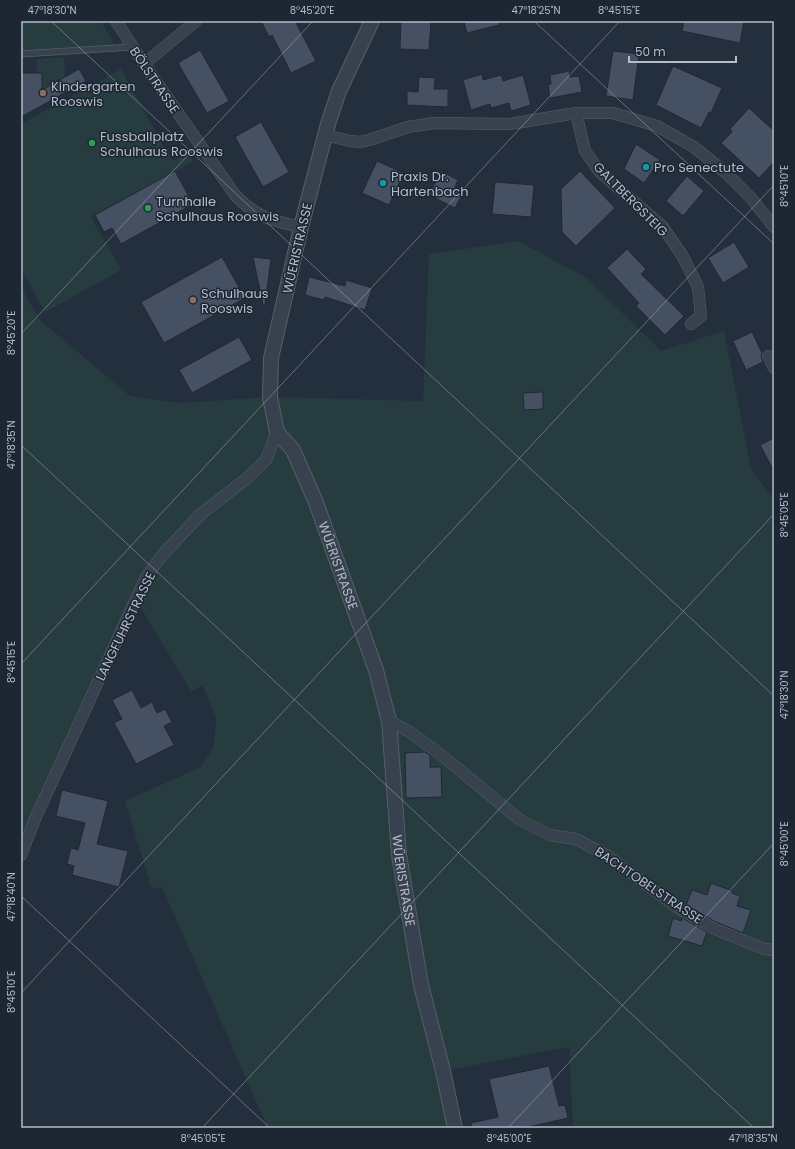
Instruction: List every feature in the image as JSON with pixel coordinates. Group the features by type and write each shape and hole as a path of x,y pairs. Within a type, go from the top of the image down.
{"street":[{"name":"BÖLSTRASSE","path":"116,21 132,47 235,195 249,208 265,218 301,227"},
{"path":"144,64 196,21"},
{"name":"WÜERISTRASSE","path":"372,21 332,109 301,227 271,358 270,397 277,432 294,450 315,500 376,670 389,721 399,855 421,985 443,1071 455,1128"},
{"path":"325,135 360,142 401,129 425,124 510,124 576,113 612,114 657,126 694,146 726,173 752,199 774,227"},
{"name":"GALTBERGSTEIG","path":"576,113 585,151 600,172 662,226 682,255 698,287 701,316 691,324"},
{"path":"768,356 774,368"},
{"name":"LANGFUHRSTRASSE","path":"21,855 35,819 146,577 164,553 201,514 246,479 266,460 277,432"},
{"name":"BACHTOBELSTRASSE","path":"389,721 410,732 444,757 520,820 550,834 576,839 608,856 678,908 720,931 764,949 774,950"}],"lane":[{"path":"21,54 132,47"}],"green space":[{"path":"21,21 101,21 116,48 21,54"},
{"path":"64,57 65,77 42,90 42,74 37,73 37,59"},
{"name":"Fussballplatz Schulhaus Rooswis","path":"121,69 172,161 188,153 193,162 91,217 121,270 45,312 21,269 21,124"},
{"path":"518,241 587,278 661,351 724,331 751,469 774,499 774,1128 573,1128 569,1047 443,1071 455,1128 266,1128 266,1124 162,887 152,889 125,801 201,767 214,746 216,719 203,686 191,691 141,608 134,603 21,855 21,287 40,320 130,396 180,403 270,397 423,401 429,254"}],"building":[{"path":"261,21 295,21 316,61 291,73 272,35 269,37"},
{"path":"401,21 431,21 429,50 400,49"},
{"path":"464,21 499,21 499,25 467,33"},
{"path":"684,21 744,21 740,43 682,31"},
{"path":"200,50 229,101 207,113 178,63"},
{"path":"613,51 639,54 633,100 606,96"},
{"path":"673,66 722,88 711,113 709,112 701,128 656,105"},
{"name":"Kindergarten Rooswis","path":"79,69 86,81 21,117 21,73 42,73 42,90"},
{"path":"569,71 570,77 579,76 582,92 550,98 548,85 551,84 550,75"},
{"path":"482,74 483,80 501,75 503,81 523,75 531,105 511,111 509,103 491,108 490,104 471,110 463,80"},
{"path":"419,77 435,78 434,89 448,89 448,107 407,105 407,91 418,92"},
{"path":"749,108 774,131 774,162 759,178 721,143 732,132 730,129"},
{"path":"261,122 289,172 263,187 235,137"},
{"path":"636,144 660,160 644,183 624,169"},
{"name":"Praxis Dr. Hartenbach","path":"377,161 404,173 389,205 362,193"},
{"name":"Turnhalle Schulhaus Rooswis","path":"175,171 193,204 121,244 112,228 104,232 95,215"},
{"path":"441,171 458,180 454,189 463,193 455,208 429,195"},
{"path":"580,171 615,208 576,246 562,232 561,189"},
{"path":"687,176 704,191 683,216 666,201"},
{"path":"495,182 534,185 531,217 492,214"},
{"path":"734,242 749,267 723,283 708,258"},
{"path":"627,249 646,269 641,274 684,316 665,335 636,306 639,303 607,268"},
{"name":"Schulhaus Rooswis","path":"222,257 245,298 164,343 141,302"},
{"path":"253,257 271,259 265,305 263,305"},
{"path":"309,277 345,286 346,280 372,288 365,310 325,297 324,300 305,295"},
{"path":"752,332 762,353 761,356 763,362 746,370 733,341"},
{"path":"239,337 252,360 192,393 179,370"},
{"path":"543,392 543,409 524,410 523,393"},
{"path":"774,438 774,471 760,445"},
{"path":"132,690 141,708 152,702 157,713 165,709 172,722 164,726 174,745 136,764 114,723 122,719 112,700"},
{"path":"425,752 430,755 430,767 441,767 442,797 406,798 405,753"},
{"path":"62,790 108,801 97,844 128,851 119,887 72,875 74,866 67,864 71,848 78,850 85,823 56,816"},
{"path":"711,883 733,891 732,893 740,896 737,906 751,910 743,933 716,922 686,905 692,890 707,895"},
{"path":"673,918 681,921 682,918 707,932 702,946 668,936"},
{"path":"549,1066 559,1106 565,1105 568,1118 524,1128 472,1128 471,1123 498,1117 489,1079"}],"place":[{"name":"Kindergarten Rooswis","path":"43,93"},
{"name":"Fussballplatz Schulhaus Rooswis","path":"92,143"},
{"name":"Pro Senectute","path":"646,167"},
{"name":"Praxis Dr. Hartenbach","path":"383,183"},
{"name":"Turnhalle Schulhaus Rooswis","path":"148,208"},
{"name":"Schulhaus Rooswis","path":"193,300"}]}
